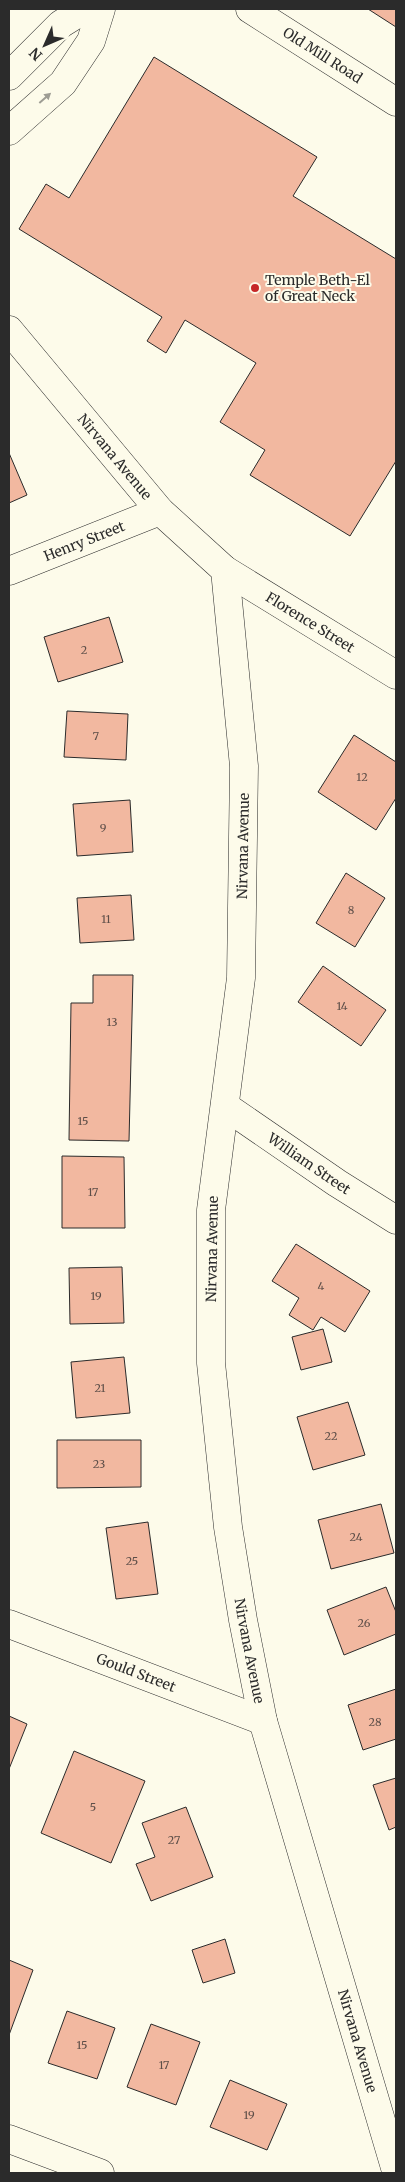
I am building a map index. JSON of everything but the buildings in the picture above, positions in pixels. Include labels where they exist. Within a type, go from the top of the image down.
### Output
[{"type":"street","points":[[9,76],[61,24],[84,9]]},
{"type":"street","points":[[9,130],[63,83],[91,41],[101,9]]},
{"type":"street","name":"Old Mill Road","points":[[250,9],[396,102]]},
{"type":"street","name":"Nirvana Avenue","points":[[9,330],[160,511],[225,570],[244,766],[241,978],[210,1210],[211,1363],[228,1527],[243,1620],[263,1721],[396,2170]]},
{"type":"street","name":"Henry Street","points":[[9,572],[160,511]]},
{"type":"street","name":"Florence Street","points":[[225,570],[396,675]]},
{"type":"street","name":"William Street","points":[[225,1106],[337,1183],[396,1220]]},
{"type":"street","name":"Gould Street","points":[[9,1624],[263,1721]]},
{"type":"street","points":[[9,2139],[100,2173]]},
{"type":"place","name":"Temple Beth-El of Great Neck","points":[[255,288]]}]
